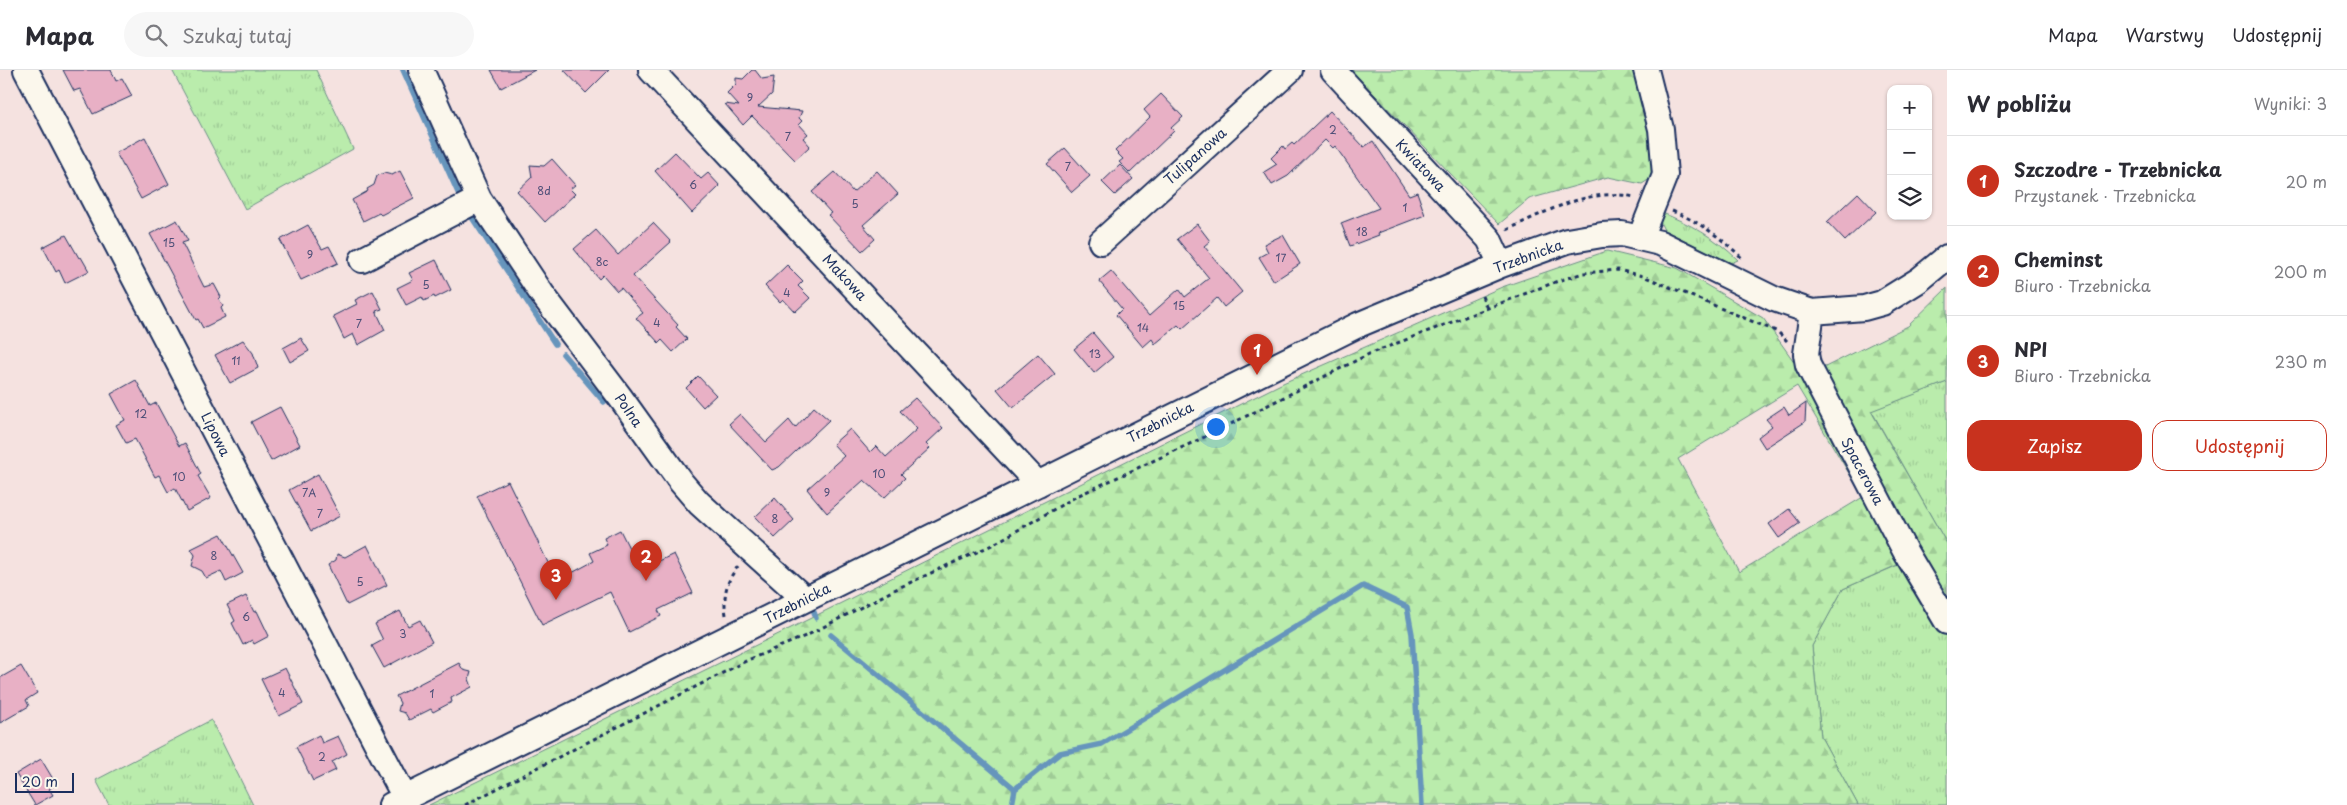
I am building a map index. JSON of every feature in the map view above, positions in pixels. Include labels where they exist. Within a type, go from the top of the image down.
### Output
[{"type":"street","name":"Lipowa","points":[[26,70],[398,802]]},
{"type":"street","name":"Polna","points":[[421,70],[479,198],[542,294],[681,482],[700,503],[805,599]]},
{"type":"street","name":"Makowa","points":[[651,70],[1038,484]]},
{"type":"street","name":"Tulipanowa","points":[[1101,242],[1290,70]]},
{"type":"street","name":"Kwiatowa","points":[[1333,70],[1489,239],[1501,265]]},
{"type":"street","points":[[1640,238],[1665,175],[1661,129],[1646,70]]},
{"type":"street","points":[[362,260],[479,198]]},
{"type":"street","name":"Trzebnicka","points":[[398,802],[1358,325],[1501,265],[1567,241],[1586,237],[1622,234],[1640,238],[1674,248],[1774,300],[1812,312],[1864,308],[1882,302],[1919,280],[1947,258]]},
{"type":"street","name":"Spacerowa","points":[[1812,312],[1806,354],[1808,365],[1905,551],[1947,622]]},
{"type":"path","points":[[1489,239],[1576,200],[1614,194],[1632,196],[1692,219],[1724,239],[1746,261]]},
{"type":"path","points":[[465,805],[748,660],[808,635],[894,590],[992,545],[1076,496],[1209,435],[1369,354],[1583,273],[1618,270],[1644,276],[1778,332],[1794,345]]},
{"type":"path","points":[[748,660],[734,635],[726,614],[724,597],[732,574],[752,551]]},
{"type":"green space","points":[[172,70],[316,70],[353,149],[245,209]]},
{"type":"green space","points":[[1351,70],[1643,70],[1654,148],[1653,177],[1642,184],[1608,177],[1529,199],[1499,224]]},
{"type":"green space","points":[[1660,212],[1702,232],[1720,244],[1738,260],[1731,263],[1664,230],[1660,222]]},
{"type":"green space","points":[[1607,251],[1677,268],[1763,318],[1805,377],[1908,326],[1947,288],[1947,382],[1871,411],[1947,544],[1947,635],[1904,562],[1843,589],[1812,646],[1821,737],[1858,805],[429,805],[793,627],[1283,383],[1502,287]],"holes":[[[1797,386],[1863,497],[1739,572],[1678,459]]]},
{"type":"green space","points":[[1947,382],[1947,544],[1871,410]]},
{"type":"green space","points":[[1905,562],[1947,635],[1947,805],[1858,805],[1821,737],[1812,646],[1843,589]]},
{"type":"green space","points":[[211,720],[253,805],[109,805],[96,780]]},
{"type":"building","points":[[63,70],[111,70],[116,81],[122,78],[132,96],[93,114],[80,89],[74,91]]},
{"type":"building","points":[[491,70],[535,70],[501,88]]},
{"type":"building","points":[[564,70],[609,70],[586,93]]},
{"type":"building","points":[[752,70],[755,70],[762,79],[774,77],[772,94],[758,107],[802,111],[799,118],[802,121],[799,124],[808,134],[803,138],[810,146],[795,160],[752,116],[743,125],[725,104],[739,106],[727,93],[736,84],[736,78],[743,79]]},
{"type":"building","points":[[1161,94],[1183,117],[1171,128],[1174,131],[1130,173],[1119,162],[1123,159],[1115,151],[1150,117],[1144,110]]},
{"type":"building","points":[[1330,111],[1364,147],[1373,141],[1409,195],[1417,192],[1425,215],[1350,246],[1341,223],[1379,208],[1335,146],[1333,148],[1325,140],[1288,176],[1272,185],[1264,172],[1277,164],[1271,158],[1283,146],[1285,149],[1292,143],[1294,145]]},
{"type":"building","points":[[145,137],[169,184],[141,199],[116,153]]},
{"type":"building","points":[[1065,148],[1090,176],[1072,192],[1047,164]]},
{"type":"building","points":[[675,152],[701,179],[708,173],[720,186],[692,213],[655,171]]},
{"type":"building","points":[[552,159],[575,185],[570,189],[575,194],[545,222],[517,191],[532,177],[530,165],[544,166]]},
{"type":"building","points":[[1120,165],[1133,179],[1115,195],[1102,182]]},
{"type":"building","points":[[400,171],[414,198],[381,215],[379,213],[363,221],[352,200],[368,191],[367,189],[374,185],[377,176],[384,173],[392,175]]},
{"type":"building","points":[[877,171],[898,194],[863,225],[875,239],[862,251],[828,215],[831,213],[812,192],[835,172],[853,192]]},
{"type":"building","points":[[1858,193],[1876,212],[1845,241],[1827,222]]},
{"type":"building","points":[[177,220],[188,241],[182,243],[204,287],[214,284],[221,297],[219,299],[223,306],[221,308],[225,317],[203,328],[198,319],[196,320],[150,234]]},
{"type":"building","points":[[653,223],[671,242],[633,276],[678,325],[676,327],[687,339],[673,352],[662,340],[659,343],[636,318],[643,313],[621,288],[617,291],[603,275],[599,279],[574,249],[596,230],[618,255]]},
{"type":"building","points":[[1197,224],[1210,241],[1204,246],[1242,292],[1224,307],[1217,298],[1182,329],[1178,325],[1155,344],[1152,339],[1143,347],[1116,315],[1122,309],[1099,281],[1111,271],[1149,316],[1179,289],[1185,297],[1209,278],[1177,239]]},
{"type":"building","points":[[308,225],[322,249],[329,246],[338,263],[301,280],[280,240]]},
{"type":"building","points":[[66,235],[89,271],[65,283],[59,270],[56,272],[43,247]]},
{"type":"building","points":[[1283,235],[1300,264],[1274,281],[1259,257],[1268,252],[1264,244]]},
{"type":"building","points":[[436,260],[451,290],[424,301],[422,297],[406,305],[397,288],[413,280],[409,273]]},
{"type":"building","points":[[787,265],[803,281],[798,286],[810,298],[795,312],[783,299],[780,302],[765,286]]},
{"type":"building","points":[[373,291],[382,309],[376,311],[385,330],[358,345],[353,334],[344,339],[333,316],[357,304],[355,300]]},
{"type":"building","points":[[1093,333],[1113,357],[1094,373],[1074,349]]},
{"type":"building","points":[[301,338],[309,351],[290,362],[283,348]]},
{"type":"building","points":[[243,340],[253,353],[258,368],[230,383],[215,355]]},
{"type":"building","points":[[1038,354],[1055,374],[1013,408],[997,389]]},
{"type":"building","points":[[698,376],[716,395],[703,407],[686,388]]},
{"type":"building","points":[[136,380],[150,406],[156,403],[179,446],[185,443],[201,474],[198,476],[211,498],[187,511],[175,488],[168,492],[159,475],[155,477],[135,439],[126,443],[116,425],[125,420],[111,394]]},
{"type":"building","points":[[915,398],[943,428],[926,444],[930,448],[901,474],[905,478],[884,498],[864,480],[827,513],[807,489],[844,456],[833,444],[850,429],[870,452],[876,446],[886,457],[917,429],[900,411]]},
{"type":"building","points":[[1806,403],[1805,422],[1765,448],[1758,437],[1772,426],[1766,419],[1784,407],[1789,415]]},
{"type":"building","points":[[280,407],[300,445],[271,461],[251,422]]},
{"type":"building","points":[[814,407],[829,420],[779,467],[772,470],[729,424],[740,414],[766,442],[789,420],[795,428]]},
{"type":"building","points":[[318,474],[340,516],[311,531],[289,490]]},
{"type":"building","points":[[508,481],[557,581],[594,561],[590,553],[607,545],[604,538],[620,530],[640,570],[674,554],[693,593],[658,610],[661,616],[629,632],[610,592],[542,625],[477,496]]},
{"type":"building","points":[[775,498],[794,520],[775,538],[755,517]]},
{"type":"building","points":[[1789,509],[1800,523],[1779,538],[1769,524]]},
{"type":"building","points":[[221,534],[243,573],[226,582],[221,571],[206,578],[202,571],[192,566],[195,555],[191,549]]},
{"type":"building","points":[[367,545],[387,585],[347,605],[328,565],[336,560],[337,554],[345,557]]},
{"type":"building","points":[[246,596],[254,612],[257,611],[269,636],[254,644],[252,640],[243,645],[232,623],[235,621],[227,605]]},
{"type":"building","points":[[400,611],[408,626],[420,620],[432,642],[384,668],[372,646],[383,640],[375,624]]},
{"type":"building","points":[[459,663],[463,670],[471,672],[469,679],[472,687],[451,698],[452,702],[433,712],[431,709],[409,720],[405,713],[398,711],[400,703],[396,696]]},
{"type":"building","points":[[21,666],[37,693],[26,700],[29,706],[0,723],[0,678]]},
{"type":"building","points":[[285,668],[303,704],[279,716],[261,679]]},
{"type":"building","points":[[319,735],[322,743],[338,736],[347,754],[332,762],[336,770],[313,781],[296,747]]},
{"type":"building","points":[[41,759],[56,784],[49,789],[53,795],[35,805],[16,774]]},
{"type":"waterway","points":[[403,70],[459,195]]},
{"type":"waterway","points":[[471,216],[555,344]]},
{"type":"waterway","points":[[563,354],[604,402]]},
{"type":"waterway","points":[[1012,805],[1015,789],[1060,753],[1102,744],[1363,586],[1407,607],[1412,634],[1422,805]]},
{"type":"waterway","points":[[814,612],[816,618]]},
{"type":"waterway","points":[[831,635],[1015,789]]},
{"type":"place","name":"Szczodre - Trzebnicka","points":[[1257,375]]},
{"type":"place","name":"Cheminst","points":[[646,581]]},
{"type":"place","name":"NPI","points":[[556,600]]}]
